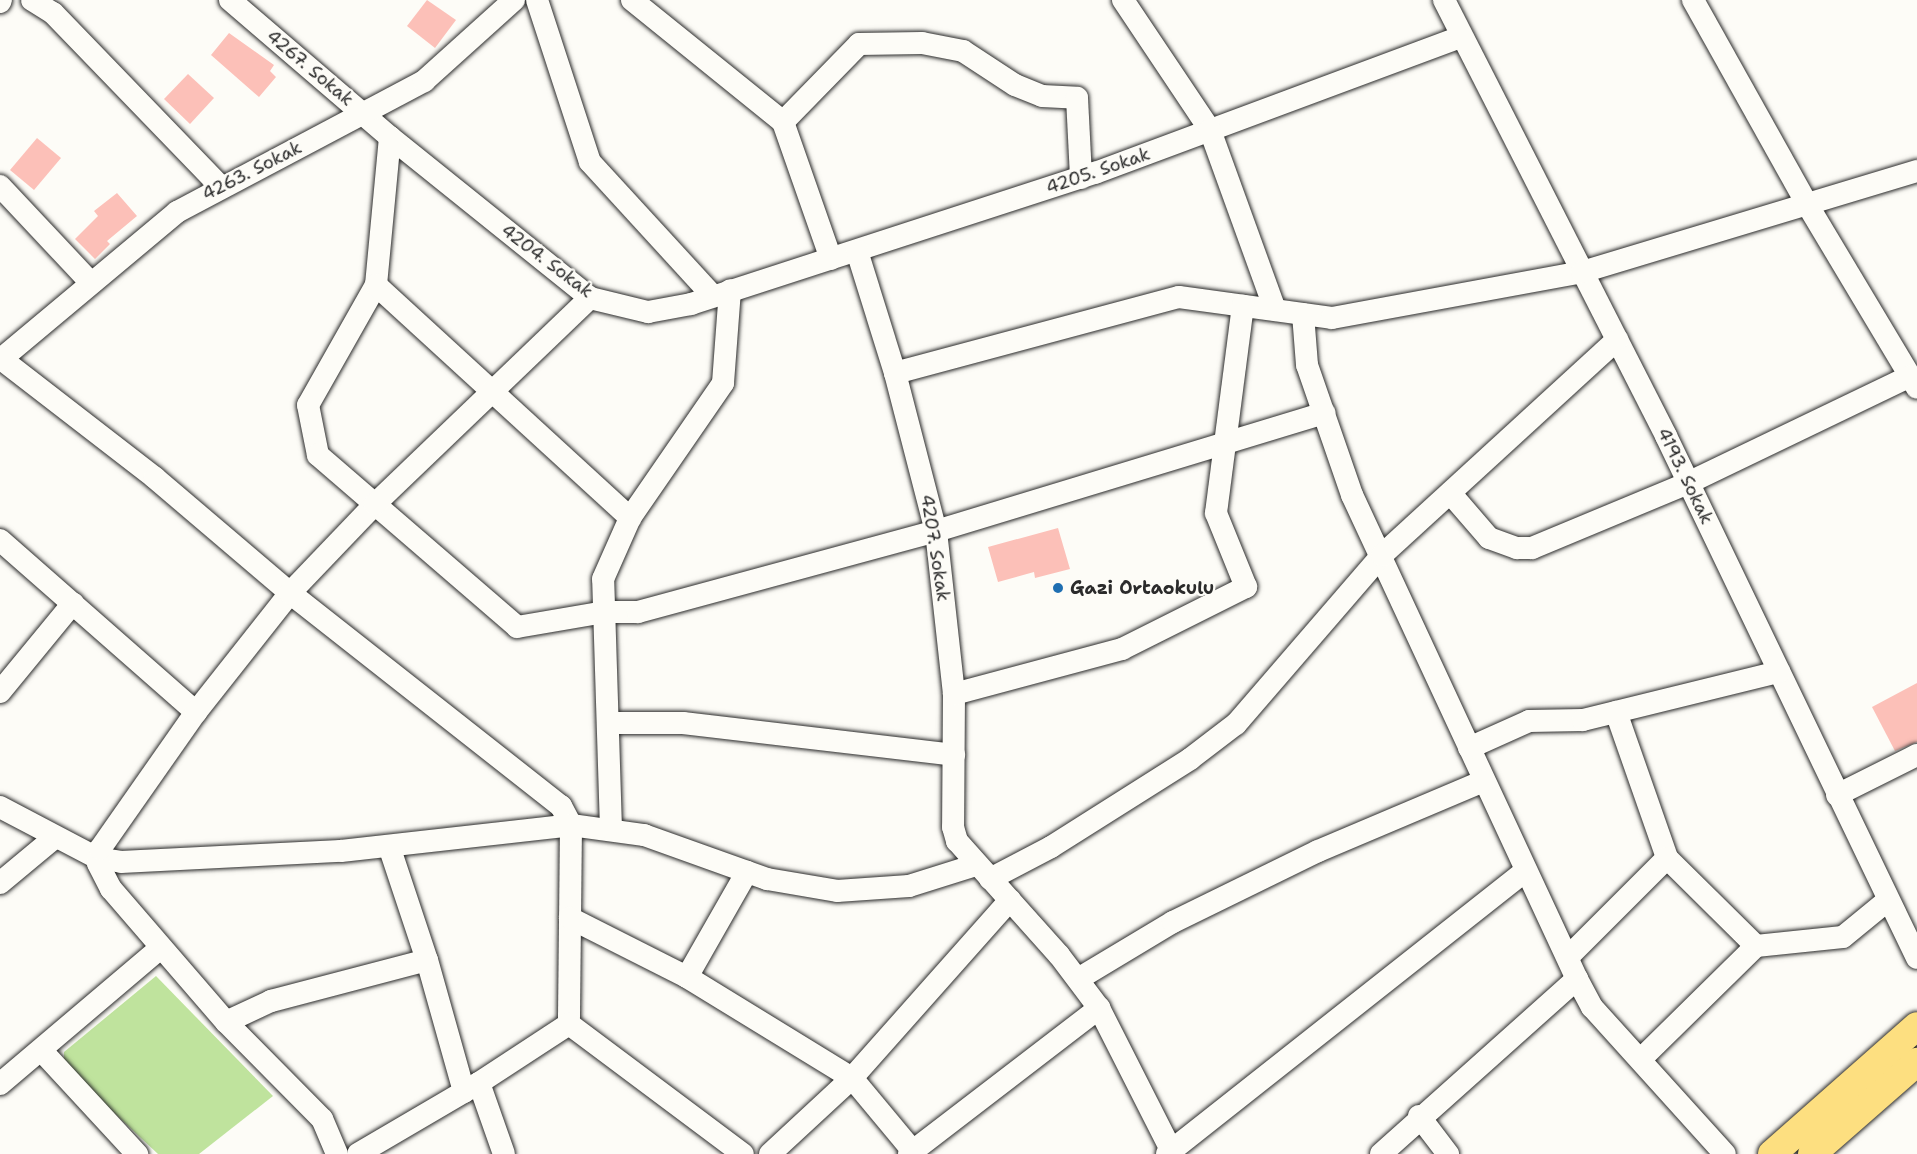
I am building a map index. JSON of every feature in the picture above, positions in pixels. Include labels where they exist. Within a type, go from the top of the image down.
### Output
[{"type":"main road","points":[[1772,1154],[1917,1026]]},
{"type":"main road","points":[[1812,1154],[1917,1062]]},
{"type":"street","points":[[32,0],[53,13],[221,186]]},
{"type":"street","name":"4267. Sokak","points":[[230,0],[390,137]]},
{"type":"street","name":"4263. Sokak","points":[[1,359],[177,212],[221,186],[430,77],[514,0]]},
{"type":"street","points":[[537,0],[590,162],[722,293],[723,383],[630,518],[603,579],[611,829]]},
{"type":"street","points":[[632,0],[783,122],[831,260]]},
{"type":"street","points":[[1123,0],[1210,130],[1275,310]]},
{"type":"street","name":"4193. Sokak","points":[[1444,0],[1688,483],[1917,958]]},
{"type":"street","points":[[1451,494],[1489,538],[1502,544],[1532,548],[1581,530],[1913,382],[1807,204],[1693,0]]},
{"type":"street","name":"4205. Sokak","points":[[722,293],[831,260],[1081,178],[1461,37]]},
{"type":"street","points":[[783,122],[859,44],[922,43],[963,51],[1015,85],[1042,96],[1077,98],[1081,178]]},
{"type":"street","points":[[390,137],[376,285],[308,405],[318,455],[517,627],[605,612],[638,612],[936,531],[1223,446],[1324,413]]},
{"type":"street","name":"4204. Sokak","points":[[390,137],[590,298],[648,312],[673,309],[722,293]]},
{"type":"street","points":[[895,372],[1179,297],[1332,318],[1582,272],[1917,171]]},
{"type":"street","points":[[0,186],[91,283]]},
{"type":"street","name":"4207. Sokak","points":[[857,251],[895,372],[936,531],[954,694],[953,827],[977,865]]},
{"type":"street","points":[[376,285],[489,392],[630,518]]},
{"type":"street","points":[[337,1154],[322,1119],[226,1022],[159,949],[111,890],[97,858],[104,840],[196,712],[290,593],[375,504],[489,392],[590,298]]},
{"type":"street","points":[[954,694],[1122,649],[1246,587],[1216,513],[1243,306]]},
{"type":"street","points":[[1303,314],[1307,365],[1352,495],[1382,555],[1525,871],[1577,980],[1592,1007],[1725,1154]]},
{"type":"street","points":[[0,807],[54,838],[97,858],[157,862],[389,846],[571,825],[611,829],[671,843],[747,872],[798,887],[874,891],[909,886],[977,865],[1052,847],[1190,759],[1236,724],[1382,555],[1617,340]]},
{"type":"street","points":[[1,359],[155,478],[290,593],[561,806],[571,825],[569,1023]]},
{"type":"street","points":[[0,540],[196,712]]},
{"type":"street","points":[[0,692],[73,603]]},
{"type":"street","points":[[1469,748],[1529,721],[1582,720],[1779,672]]},
{"type":"street","points":[[1616,712],[1666,858],[1756,946]]},
{"type":"street","points":[[609,723],[683,723],[954,755]]},
{"type":"street","points":[[1837,795],[1917,755]]},
{"type":"street","points":[[1078,979],[1173,922],[1318,851],[1484,781]]},
{"type":"street","points":[[0,883],[54,838]]},
{"type":"street","points":[[389,846],[471,1087],[504,1154]]},
{"type":"street","points":[[1568,957],[1666,858]]},
{"type":"street","points":[[977,865],[1078,979],[1099,1008],[1170,1153],[1525,871]]},
{"type":"street","points":[[687,976],[747,872]]},
{"type":"street","points":[[770,1154],[852,1078],[1010,900]]},
{"type":"street","points":[[1641,1059],[1756,946],[1843,937],[1888,900]]},
{"type":"street","points":[[570,918],[687,976],[852,1078],[910,1152],[1099,1008]]},
{"type":"street","points":[[0,1084],[159,949]]},
{"type":"street","points":[[226,1022],[271,1001],[427,960]]},
{"type":"street","points":[[1381,1154],[1419,1116],[1577,980]]},
{"type":"street","points":[[358,1154],[471,1087],[569,1023]]},
{"type":"street","points":[[569,1023],[743,1154]]},
{"type":"street","points":[[40,1050],[138,1154]]},
{"type":"street","points":[[1419,1116],[1448,1154]]},
{"type":"green space","points":[[156,976],[273,1096],[199,1154],[158,1154],[64,1066],[64,1052]]},
{"type":"building","points":[[427,0],[456,20],[435,48],[407,26]]},
{"type":"building","points":[[229,33],[274,65],[270,71],[276,77],[259,97],[211,55]]},
{"type":"building","points":[[188,74],[214,98],[190,124],[164,99]]},
{"type":"building","points":[[37,138],[61,158],[34,190],[10,170]]},
{"type":"building","points":[[117,193],[137,216],[107,241],[110,244],[95,259],[75,239],[98,216],[94,211]]},
{"type":"building","points":[[1058,528],[1070,569],[1035,578],[1034,572],[998,582],[988,547]]},
{"type":"building","points":[[1917,683],[1917,742],[1895,751],[1872,707]]},
{"type":"place","name":"Gazi Ortaokulu","points":[[1058,588]]}]
